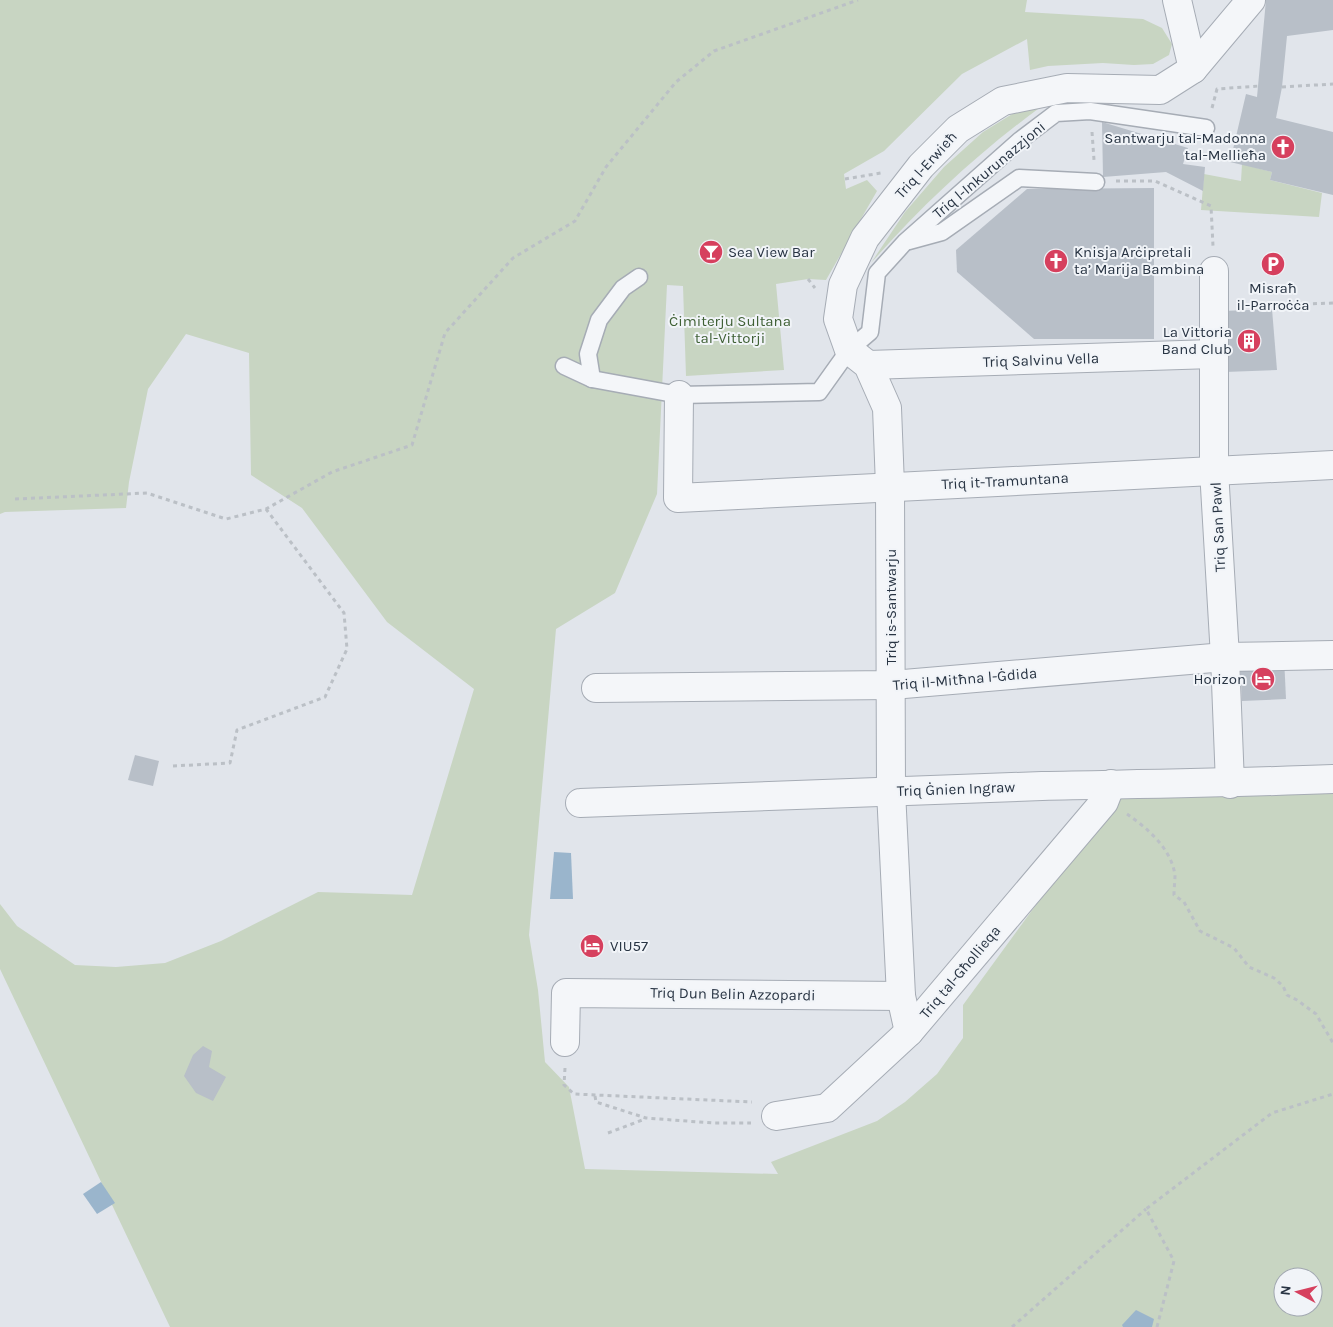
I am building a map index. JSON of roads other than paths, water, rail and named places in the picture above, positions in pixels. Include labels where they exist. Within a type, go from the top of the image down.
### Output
[{"type":"street","points":[[1177,0],[1193,69]]},
{"type":"street","name":"Triq l-Erwieħ","points":[[859,357],[838,318],[843,285],[865,238],[921,166],[958,129],[1003,101],[1067,88],[1160,90],[1193,69],[1251,0]]},
{"type":"street","name":"Triq San Pawl","points":[[1214,271],[1214,470],[1226,657],[1230,784]]},
{"type":"street","name":"Triq Salvinu Vella","points":[[859,357],[1213,354]]},
{"type":"street","name":"Triq is-Santwarju","points":[[859,357],[888,408],[892,686],[891,791],[901,996],[909,1032]]},
{"type":"street","name":"Triq it-Tramuntana","points":[[679,395],[678,498],[1333,465]]},
{"type":"street","name":"Triq il-Mitħna l-Ġdida","points":[[596,688],[892,686],[1226,657],[1333,655]]},
{"type":"street","name":"Triq Ġnien Ingraw","points":[[580,803],[891,791],[1108,793],[1333,779]]},
{"type":"street","name":"Triq tal-Għollieqa","points":[[766,1109],[827,1108],[909,1032],[1108,793]]},
{"type":"street","name":"Triq Dun Belin Azzopardi","points":[[565,1042],[566,993],[901,996]]},
{"type":"lane","name":"Triq l-Inkurunazzjoni","points":[[679,395],[819,392],[859,357],[870,332],[877,273],[905,242],[1019,141],[1056,113],[1090,111],[1206,128]]},
{"type":"lane","points":[[905,242],[942,232],[1019,178],[1096,182]]},
{"type":"lane","points":[[592,379],[588,354],[599,320],[623,288],[639,276]]},
{"type":"lane","points":[[564,366],[592,379],[679,395]]},
{"type":"water","points":[[554,852],[571,853],[573,899],[550,899]]},
{"type":"water","points":[[101,1182],[115,1203],[97,1214],[83,1194]]},
{"type":"water","points":[[1136,1310],[1154,1319],[1152,1327],[1123,1327],[1122,1325]]},
{"type":"place","name":"Santwarju tal-Madonna tal-Mellieħa","points":[[1283,147]]},
{"type":"place","name":"Sea View Bar","points":[[711,252]]},
{"type":"place","name":"Knisja Arċipretali ta’ Marija Bambina","points":[[1056,261]]},
{"type":"place","name":"Misraħ il-Parroċċa","points":[[1273,264]]},
{"type":"place","name":"La Vittoria Band Club","points":[[1249,341]]},
{"type":"place","name":"Horizon","points":[[1263,679]]},
{"type":"place","name":"VIU57","points":[[592,946]]},
{"type":"park label","name":"Ċimiterju Sultana tal-Vittorji","points":[[730,330]]}]
